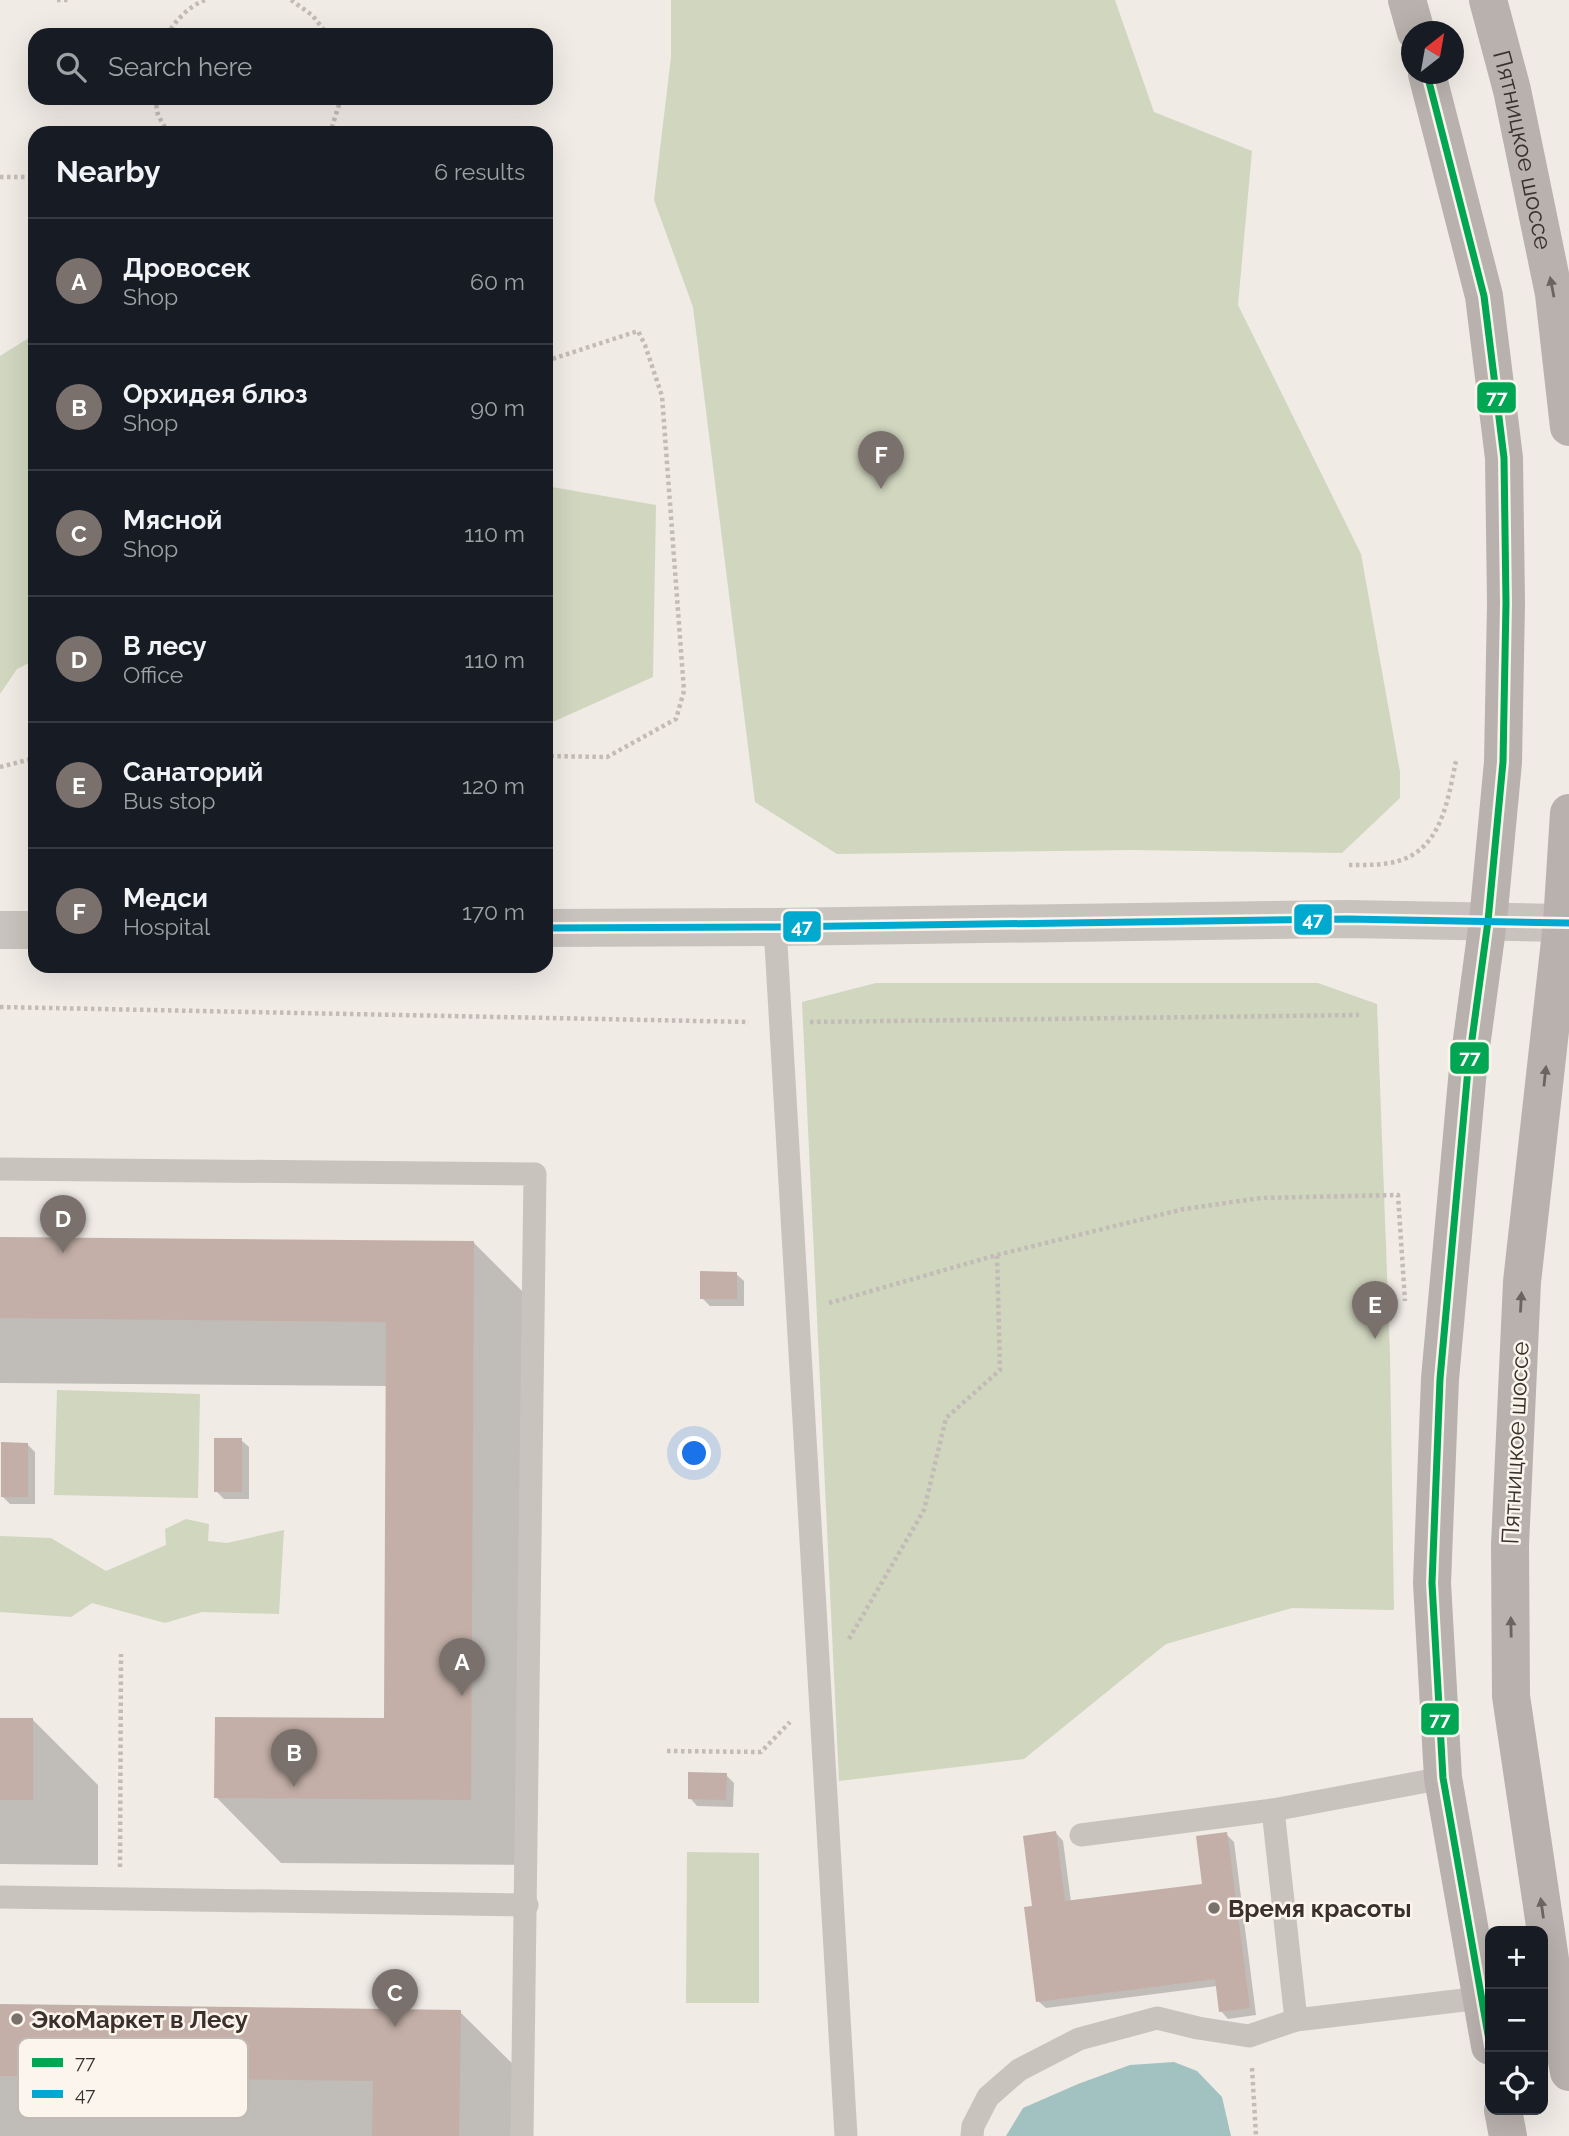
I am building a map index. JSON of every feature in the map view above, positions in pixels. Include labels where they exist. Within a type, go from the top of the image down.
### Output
[{"type":"main road","points":[[1408,0],[1413,21]]},
{"type":"main road","name":"Пятницкое шоссе","points":[[1488,0],[1512,89],[1554,294],[1569,427]]},
{"type":"main road","points":[[1429,84],[1484,296],[1504,458],[1506,603],[1503,762],[1488,921],[1468,1069],[1440,1379],[1432,1583],[1443,1778],[1485,2019]]},
{"type":"main road","name":"Пятницкое шоссе","points":[[1569,813],[1562,923],[1522,1282],[1510,1545],[1511,1696],[1569,2072]]},
{"type":"main road","points":[[1504,2115],[1508,2136]]},
{"type":"street","points":[[553,928],[1347,919],[1562,923]]},
{"type":"street","points":[[0,930],[28,930]]},
{"type":"lane","points":[[775,927],[846,2136]]},
{"type":"lane","points":[[0,1169],[535,1174],[522,2136]]},
{"type":"lane","points":[[1081,1835],[1273,1810],[1443,1778]]},
{"type":"lane","points":[[1273,1810],[1296,2020]]},
{"type":"lane","points":[[0,1897],[527,1905]]},
{"type":"lane","points":[[972,2136],[973,2126],[988,2097],[1018,2070],[1079,2039],[1157,2018],[1249,2036],[1296,2020],[1481,1998]]},
{"type":"path","points":[[57,0],[69,0]]},
{"type":"path","points":[[171,28],[198,2],[205,0]]},
{"type":"path","points":[[291,0],[312,15],[322,28]]},
{"type":"path","points":[[156,105],[164,126]]},
{"type":"path","points":[[332,126],[339,105]]},
{"type":"path","points":[[0,177],[28,177]]},
{"type":"path","points":[[553,359],[638,331],[645,345],[662,396],[684,691],[676,719],[607,757],[553,756]]},
{"type":"path","points":[[0,768],[28,760]]},
{"type":"path","points":[[1349,865],[1384,864],[1414,854],[1432,836],[1445,811],[1456,761]]},
{"type":"path","points":[[0,1007],[780,1022],[1359,1015]]},
{"type":"path","points":[[797,1311],[997,1255],[1184,1209],[1261,1198],[1398,1195],[1405,1302]]},
{"type":"path","points":[[667,1751],[761,1752],[819,1691],[924,1510],[946,1418],[1000,1370],[997,1255]]},
{"type":"path","points":[[120,1899],[121,1654]]},
{"type":"path","points":[[1249,2036],[1256,2136]]},
{"type":"green space","points":[[671,0],[1115,0],[1154,112],[1252,151],[1238,305],[1361,554],[1400,772],[1400,798],[1342,853],[1132,850],[837,854],[755,802],[693,307],[654,200],[671,57]]},
{"type":"green space","points":[[28,338],[28,664],[17,669],[0,694],[0,356]]},
{"type":"green space","points":[[553,487],[656,505],[653,677],[553,722]]},
{"type":"green space","points":[[876,983],[1318,983],[1377,1004],[1390,1355],[1394,1610],[1292,1608],[1166,1644],[1024,1759],[839,1781],[802,1002]]},
{"type":"green space","points":[[57,1390],[200,1394],[198,1498],[54,1495]]},
{"type":"green space","points":[[186,1519],[209,1524],[208,1541],[227,1543],[284,1530],[279,1614],[202,1612],[165,1623],[92,1603],[71,1617],[0,1612],[0,1536],[51,1538],[106,1571],[166,1545],[165,1529]]},
{"type":"green space","points":[[687,1852],[759,1853],[759,2003],[686,2003]]},
{"type":"water","points":[[1174,2062],[1197,2071],[1222,2097],[1231,2136],[1006,2136],[1023,2108],[1130,2065]]},
{"type":"building","points":[[0,1237],[474,1241],[471,1800],[214,1798],[215,1717],[384,1718],[386,1322],[0,1318]]},
{"type":"building","points":[[700,1271],[737,1272],[737,1299],[700,1299]]},
{"type":"building","points":[[214,1438],[242,1438],[242,1492],[214,1492]]},
{"type":"building","points":[[1,1442],[28,1443],[28,1497],[1,1497]]},
{"type":"building","points":[[0,1718],[33,1718],[33,1800],[0,1800]]},
{"type":"building","points":[[688,1772],[727,1773],[726,1800],[688,1799]]},
{"type":"building","points":[[1056,1831],[1065,1901],[1202,1884],[1196,1836],[1227,1832],[1250,2008],[1219,2012],[1215,1979],[1036,2002],[1024,1907],[1032,1906],[1023,1836]]},
{"type":"building","points":[[0,2004],[461,2010],[459,2136],[372,2136],[373,2081],[248,2079],[248,2038],[18,2038],[18,2076],[0,2076]]},
{"type":"transit line","name":"77","points":[[1430,84],[1484,296],[1504,458],[1506,603],[1503,762],[1488,921],[1468,1069],[1440,1379],[1432,1583],[1443,1778],[1485,2017]]},
{"type":"transit line","name":"47","points":[[553,928],[1347,919],[1569,923]]},
{"type":"place","name":"Медси","points":[[881,489]]},
{"type":"place","name":"В лесу","points":[[63,1253]]},
{"type":"place","name":"Санаторий","points":[[1375,1339]]},
{"type":"place","name":"Дровосек","points":[[462,1696]]},
{"type":"place","name":"Орхидея блюз","points":[[294,1787]]},
{"type":"place","name":"Время красоты","points":[[1214,1908]]},
{"type":"place","name":"ЭкоМаркет в Лесу","points":[[17,2019]]},
{"type":"place","name":"Мясной","points":[[395,2027]]}]
